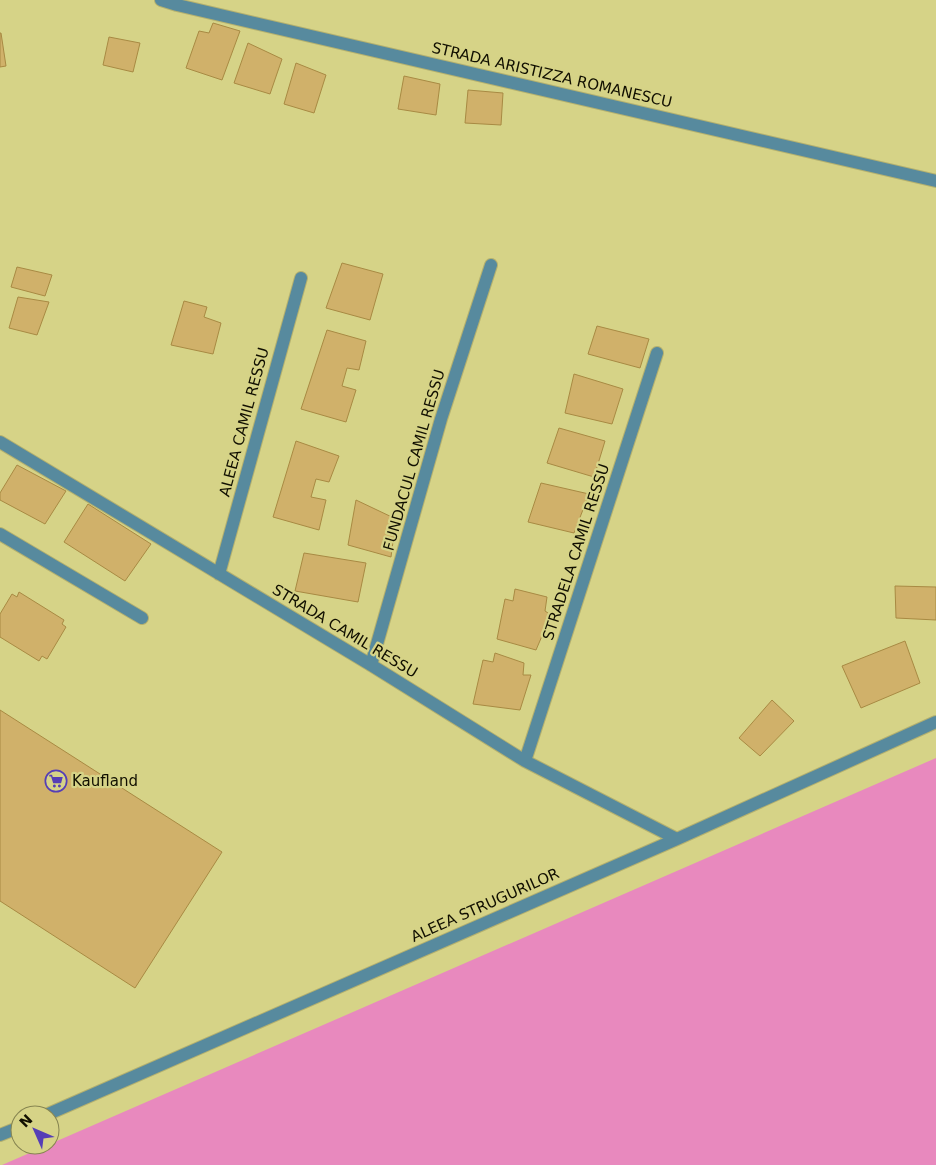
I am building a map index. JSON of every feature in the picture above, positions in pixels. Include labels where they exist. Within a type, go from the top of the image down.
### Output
[{"type":"street","name":"STRADA ARISTIZZA ROMANESCU","points":[[161,0],[936,180]]},
{"type":"street","name":"FUNDACUL CAMIL RESSU","points":[[371,665],[441,419],[491,265]]},
{"type":"street","name":"ALEEA CAMIL RESSU","points":[[219,574],[301,278]]},
{"type":"street","name":"STRADELA CAMIL RESSU","points":[[525,761],[658,353]]},
{"type":"street","name":"STRADA CAMIL RESSU","points":[[0,442],[371,665],[525,761],[678,839]]},
{"type":"street","points":[[0,534],[142,618]]},
{"type":"street","name":"ALEEA STRUGURILOR","points":[[60,1109],[678,839],[936,722]]},
{"type":"shaded area","points":[[936,758],[936,1165],[2,1165],[25,1155],[60,1155],[60,1140]]},
{"type":"building","points":[[213,23],[240,31],[222,80],[186,68],[199,31],[209,33]]},
{"type":"building","points":[[0,33],[6,66],[0,67]]},
{"type":"building","points":[[109,37],[140,43],[133,72],[103,65]]},
{"type":"building","points":[[248,43],[282,59],[270,94],[234,83]]},
{"type":"building","points":[[296,63],[326,75],[314,113],[284,104]]},
{"type":"building","points":[[404,76],[440,84],[436,115],[398,109]]},
{"type":"building","points":[[468,90],[503,93],[501,125],[465,123]]},
{"type":"building","points":[[342,263],[383,274],[370,320],[326,308]]},
{"type":"building","points":[[17,267],[52,275],[45,296],[11,287]]},
{"type":"building","points":[[18,297],[49,302],[37,335],[9,328]]},
{"type":"building","points":[[184,301],[207,307],[204,317],[221,323],[213,354],[171,345]]},
{"type":"building","points":[[597,326],[649,339],[640,368],[588,354]]},
{"type":"building","points":[[327,330],[366,341],[359,370],[347,368],[342,386],[356,390],[346,422],[301,409]]},
{"type":"building","points":[[574,374],[623,389],[612,424],[565,413]]},
{"type":"building","points":[[559,428],[605,441],[594,477],[547,463]]},
{"type":"building","points":[[296,441],[339,456],[329,482],[316,479],[311,497],[326,500],[319,530],[273,517]]},
{"type":"building","points":[[17,465],[66,491],[45,524],[0,500],[0,493]]},
{"type":"building","points":[[541,483],[589,494],[574,533],[528,522]]},
{"type":"building","points":[[356,500],[396,519],[391,557],[348,545]]},
{"type":"building","points":[[88,504],[151,544],[125,581],[64,542]]},
{"type":"building","points":[[304,553],[366,563],[358,602],[295,591]]},
{"type":"building","points":[[895,586],[936,587],[936,620],[896,618]]},
{"type":"building","points":[[515,589],[547,597],[545,611],[551,615],[536,650],[497,639],[505,599],[513,601]]},
{"type":"building","points":[[19,592],[64,620],[62,624],[66,627],[47,659],[42,656],[39,661],[0,637],[0,614],[12,594],[17,597]]},
{"type":"building","points":[[905,641],[920,683],[861,708],[842,666]]},
{"type":"building","points":[[495,653],[524,663],[523,675],[531,675],[520,710],[473,704],[483,660],[493,662]]},
{"type":"building","points":[[772,700],[794,721],[760,756],[739,738]]},
{"type":"building","name":"Kaufland","points":[[0,710],[222,852],[135,988],[0,901]]},
{"type":"place","name":"Kaufland","points":[[56,781]]}]
